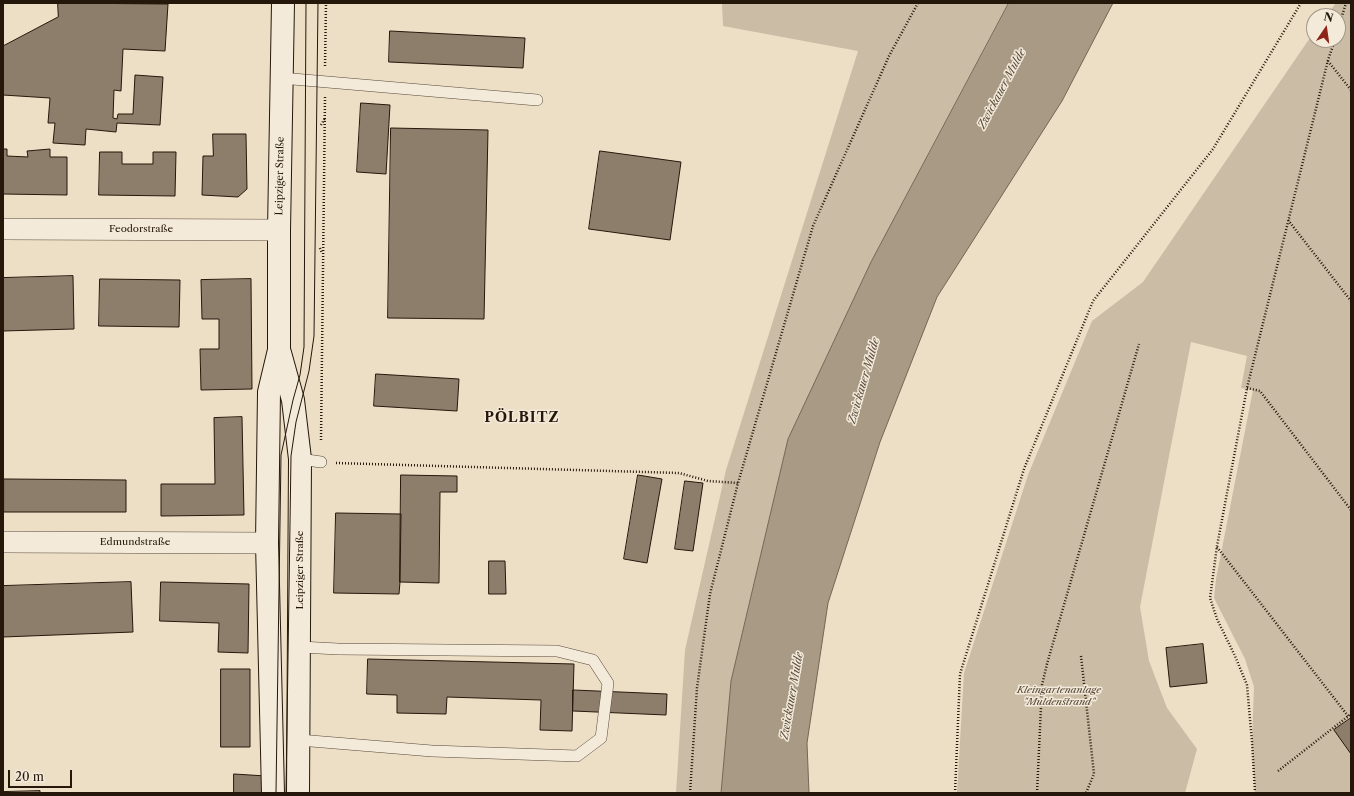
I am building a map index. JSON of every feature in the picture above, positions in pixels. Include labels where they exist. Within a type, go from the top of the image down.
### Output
[{"type":"street","name":"Leipziger Straße","points":[[283,3],[279,230],[280,350],[293,400],[300,459],[298,793]]},
{"type":"street","name":"Feodorstraße","points":[[3,229],[279,230]]},
{"type":"street","name":"Leipziger Straße","points":[[272,793],[267,543],[269,392],[280,350]]},
{"type":"street","name":"Edmundstraße","points":[[3,542],[267,543]]},
{"type":"lane","points":[[282,78],[537,100]]},
{"type":"lane","points":[[300,459],[321,462]]},
{"type":"lane","points":[[299,740],[432,751],[577,756],[600,738],[608,683],[593,660],[558,650],[338,649],[300,647]]},
{"type":"path","points":[[326,3],[321,462],[679,473],[708,481],[738,483]]},
{"type":"path","points":[[690,793],[697,688],[710,594],[738,483],[813,226],[889,56],[918,3]]},
{"type":"path","points":[[955,793],[960,674],[1024,469],[1093,301],[1213,149],[1301,3]]},
{"type":"path","points":[[1255,793],[1247,685],[1217,619],[1210,598],[1217,546],[1247,388],[1332,48]]},
{"type":"path","points":[[1328,60],[1351,90]]},
{"type":"path","points":[[321,125],[325,117]]},
{"type":"path","points":[[1288,220],[1351,301]]},
{"type":"path","points":[[320,248],[323,255]]},
{"type":"path","points":[[1037,793],[1042,685],[1139,344]]},
{"type":"path","points":[[1247,388],[1260,392],[1351,510]]},
{"type":"path","points":[[1217,546],[1350,715],[1278,771]]},
{"type":"path","points":[[1081,656],[1094,774],[1086,793]]},
{"type":"green space","points":[[722,3],[1009,3],[871,262],[788,439],[731,681],[721,793],[676,793],[685,650],[726,470],[858,51],[723,26]]},
{"type":"green space","name":"Kleingartenanlage \"Muldenstrand\"","points":[[1336,3],[1351,3],[1351,793],[1255,793],[1252,742],[1254,687],[1245,659],[1214,598],[1216,579],[1253,390],[1241,388],[1247,356],[1191,342],[1140,607],[1149,661],[1167,708],[1197,749],[1185,793],[957,793],[964,673],[1028,475],[1092,321],[1143,282],[1306,44],[1306,48],[1346,48],[1346,8],[1332,8]]},
{"type":"water","name":"Zwickauer Mulde","points":[[1009,3],[1113,3],[1062,101],[937,297],[880,442],[828,603],[807,743],[809,793],[721,793],[731,681],[788,439],[871,262]]},
{"type":"building","points":[[58,3],[168,4],[165,51],[123,49],[121,91],[114,90],[113,118],[117,119],[118,114],[133,114],[135,75],[163,77],[160,125],[117,123],[116,132],[86,129],[85,145],[53,143],[55,123],[48,123],[50,98],[3,95],[3,46],[58,17]]},
{"type":"building","points":[[390,31],[525,38],[523,68],[389,62]]},
{"type":"building","points":[[361,103],[390,105],[386,174],[357,172]]},
{"type":"building","points":[[391,128],[488,130],[484,319],[388,318]]},
{"type":"building","points":[[213,134],[246,134],[247,189],[238,197],[202,195],[203,156],[213,156]]},
{"type":"building","points":[[3,149],[7,149],[7,156],[28,157],[27,151],[50,149],[50,157],[67,157],[67,195],[3,194]]},
{"type":"building","points":[[600,151],[681,162],[670,240],[589,229]]},
{"type":"building","points":[[100,152],[122,152],[122,164],[153,164],[153,152],[176,152],[175,196],[99,195]]},
{"type":"building","points":[[73,276],[74,329],[3,331],[3,278]]},
{"type":"building","points":[[100,279],[180,280],[179,327],[99,326]]},
{"type":"building","points":[[251,279],[252,389],[201,390],[200,349],[219,349],[219,319],[202,319],[201,280]]},
{"type":"building","points":[[376,374],[459,379],[457,411],[374,406]]},
{"type":"building","points":[[242,417],[244,515],[161,516],[161,484],[215,484],[214,418]]},
{"type":"building","points":[[401,475],[457,476],[457,492],[440,492],[439,583],[400,582]]},
{"type":"building","points":[[638,475],[662,479],[647,563],[624,559]]},
{"type":"building","points":[[4,479],[126,480],[126,512],[4,512]]},
{"type":"building","points":[[685,481],[703,483],[693,551],[675,549]]},
{"type":"building","points":[[336,513],[401,514],[399,594],[334,593]]},
{"type":"building","points":[[489,561],[505,561],[506,594],[489,594]]},
{"type":"building","points":[[131,582],[133,632],[3,637],[3,586]]},
{"type":"building","points":[[161,582],[249,584],[248,653],[218,652],[219,623],[160,621]]},
{"type":"building","points":[[1203,644],[1207,683],[1170,687],[1166,648]]},
{"type":"building","points":[[368,659],[574,664],[572,731],[540,730],[541,700],[447,697],[446,714],[397,713],[397,695],[367,694]]},
{"type":"building","points":[[221,669],[250,669],[250,747],[221,747]]},
{"type":"building","points":[[573,690],[667,694],[666,715],[573,711]]},
{"type":"building","points":[[1351,718],[1351,754],[1334,730]]},
{"type":"building","points":[[234,774],[266,776],[265,793],[234,793]]},
{"type":"building","points":[[40,791],[40,793],[3,793],[3,792]]},
{"type":"tram line","points":[[276,793],[281,455],[300,375],[304,347],[306,3]]},
{"type":"tram line","points":[[286,793],[291,456],[296,422],[309,371],[314,336],[318,3]]},
{"type":"district","name":"PÖLBITZ","points":[[522,418]]}]
